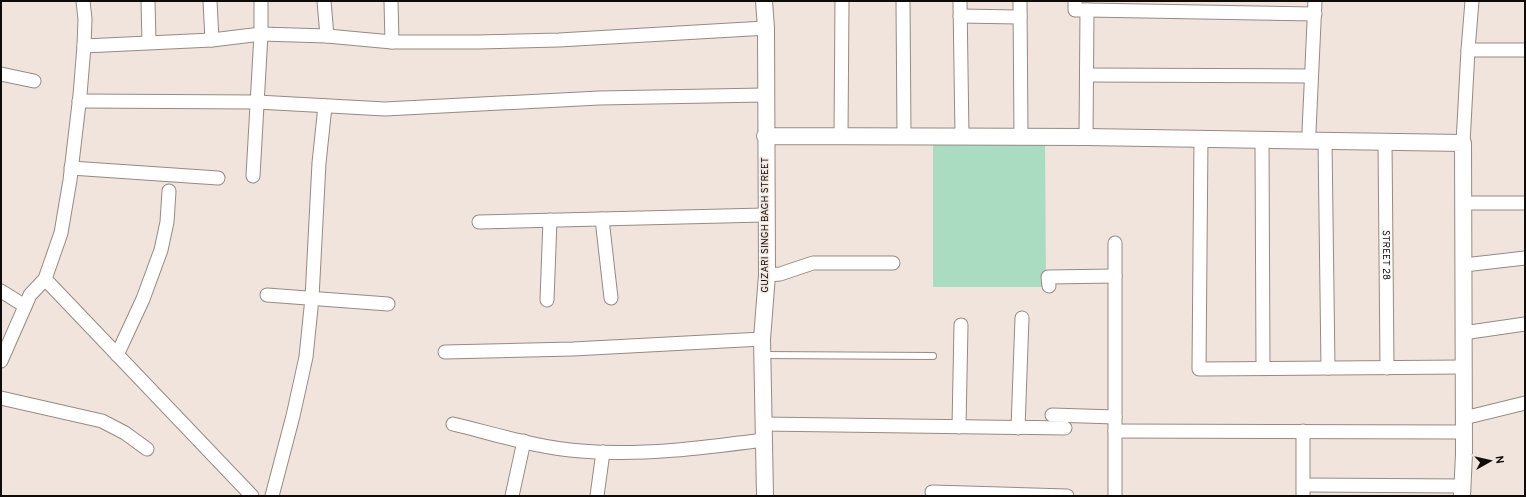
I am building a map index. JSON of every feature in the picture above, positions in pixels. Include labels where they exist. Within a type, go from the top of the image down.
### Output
[{"type":"street","points":[[1,361],[30,294],[44,279],[61,233],[79,102],[84,46],[83,1]]},
{"type":"street","points":[[148,1],[149,42]]},
{"type":"street","points":[[210,1],[212,40]]},
{"type":"street","points":[[253,176],[261,34],[261,1]]},
{"type":"street","points":[[324,1],[326,36]]},
{"type":"street","points":[[391,1],[392,42]]},
{"type":"street","name":"GUZARI SINGH BAGH STREET","points":[[764,1],[766,28],[765,136],[767,275],[762,355],[765,496]]},
{"type":"street","points":[[841,136],[842,1]]},
{"type":"street","points":[[903,1],[904,136]]},
{"type":"street","points":[[960,1],[962,136]]},
{"type":"street","points":[[1020,1],[1021,137]]},
{"type":"street","points":[[1075,1],[1075,10],[1315,7],[1309,131]]},
{"type":"street","points":[[1303,430],[1303,490],[1463,491],[1463,143],[1472,1]]},
{"type":"street","points":[[1086,137],[1088,10]]},
{"type":"street","points":[[960,16],[1020,17]]},
{"type":"street","points":[[84,46],[212,40],[261,34],[326,36],[392,42],[477,42],[559,40],[766,28]]},
{"type":"street","points":[[1468,50],[1525,50]]},
{"type":"street","points":[[1,74],[34,81]]},
{"type":"street","points":[[1087,74],[1311,76]]},
{"type":"street","points":[[79,102],[257,102],[385,109],[599,98],[766,95]]},
{"type":"street","points":[[272,496],[293,416],[306,357],[312,298],[319,162],[325,106]]},
{"type":"street","points":[[765,136],[1201,138],[1463,143]]},
{"type":"street","points":[[1201,138],[1199,368],[1463,367]]},
{"type":"street","points":[[1262,139],[1263,368]]},
{"type":"street","points":[[1325,140],[1328,368]]},
{"type":"street","name":"STREET 28","points":[[1385,142],[1387,368]]},
{"type":"street","points":[[71,168],[218,178]]},
{"type":"street","points":[[117,355],[143,299],[161,250],[167,222],[169,191]]},
{"type":"street","points":[[1464,203],[1525,203]]},
{"type":"street","points":[[479,222],[766,215]]},
{"type":"street","points":[[602,219],[611,298]]},
{"type":"street","points":[[547,300],[550,220]]},
{"type":"street","points":[[1115,244],[1115,496]]},
{"type":"street","points":[[1464,265],[1525,258]]},
{"type":"street","points":[[767,275],[780,274],[813,263],[893,263]]},
{"type":"street","points":[[1048,286],[1048,277],[1115,276]]},
{"type":"street","points":[[44,279],[252,496]]},
{"type":"street","points":[[1,291],[25,306]]},
{"type":"street","points":[[266,295],[388,304]]},
{"type":"street","points":[[1018,428],[1022,318]]},
{"type":"street","points":[[1463,332],[1525,324]]},
{"type":"street","points":[[959,427],[961,325]]},
{"type":"street","points":[[444,352],[573,349],[762,339]]},
{"type":"street","points":[[1,398],[102,421],[126,433],[147,448]]},
{"type":"street","points":[[1115,431],[1303,430],[1464,425],[1525,403]]},
{"type":"street","points":[[1052,415],[1115,417]]},
{"type":"street","points":[[453,424],[552,447],[580,451],[604,452],[704,448],[763,432],[959,427],[1065,428]]},
{"type":"street","points":[[512,496],[524,441]]},
{"type":"street","points":[[597,496],[604,452]]},
{"type":"street","points":[[932,492],[953,494],[1066,496]]},
{"type":"lane","points":[[762,355],[933,356]]},
{"type":"green space","points":[[933,137],[1045,137],[1046,287],[933,287]]}]
